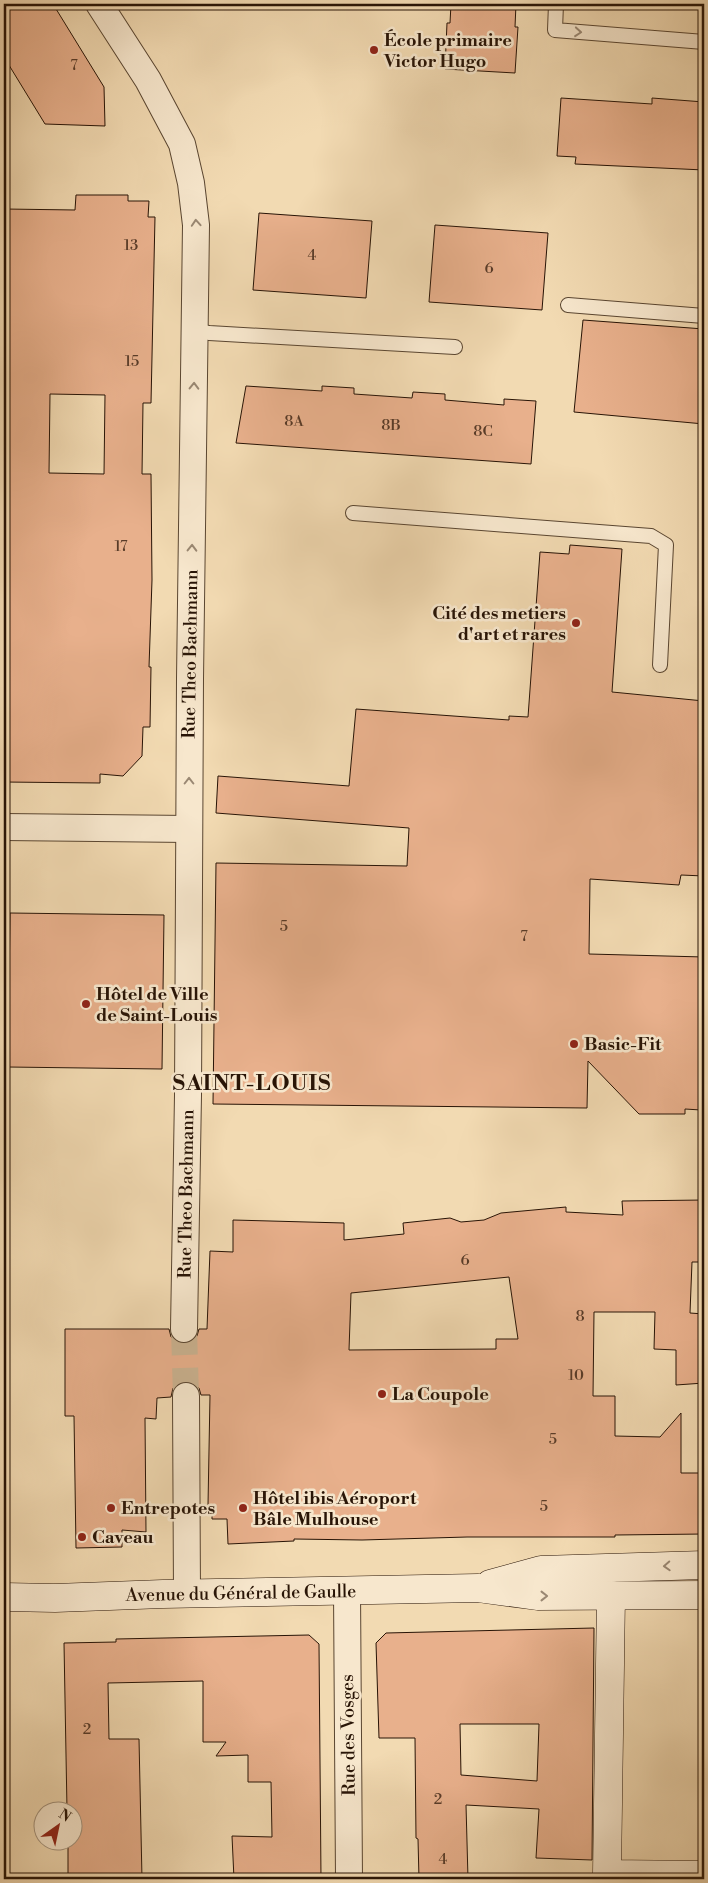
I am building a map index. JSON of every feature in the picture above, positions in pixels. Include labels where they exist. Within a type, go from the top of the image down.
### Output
[{"type":"main road","name":"Avenue du Général de Gaulle","points":[[478,1588],[541,1570],[704,1565]]},
{"type":"main road","name":"Avenue du Général de Gaulle","points":[[4,1597],[55,1598],[187,1593],[478,1588],[538,1596],[704,1595]]},
{"type":"main road","points":[[611,1595],[607,1874],[704,1875]]},
{"type":"street","name":"Rue Theo Bachmann","points":[[99,4],[148,80],[182,144],[191,183],[196,225],[184,1330]]},
{"type":"street","points":[[4,827],[188,830]]},
{"type":"street","points":[[186,1396],[187,1593]]},
{"type":"street","name":"Rue des Vosges","points":[[347,1591],[349,1879]]},
{"type":"lane","points":[[556,4],[555,30],[704,42]]},
{"type":"lane","points":[[568,305],[704,316]]},
{"type":"lane","points":[[195,330],[219,334],[455,347]]},
{"type":"lane","points":[[353,513],[651,536],[666,545],[660,665]]},
{"type":"building","points":[[4,4],[53,4],[104,87],[105,126],[45,124],[4,57]]},
{"type":"building","points":[[451,4],[516,4],[515,27],[518,27],[515,73],[445,69],[447,23],[450,23]]},
{"type":"building","points":[[561,98],[652,104],[652,98],[704,102],[704,170],[575,164],[576,157],[557,156]]},
{"type":"building","points":[[76,195],[128,195],[128,201],[149,201],[148,217],[155,217],[151,403],[143,403],[142,474],[151,474],[150,727],[143,727],[142,756],[123,776],[100,774],[100,783],[4,782],[5,209],[75,210]],"holes":[[[50,394],[105,395],[104,474],[49,473]]]},
{"type":"building","points":[[259,213],[372,221],[366,298],[253,290]]},
{"type":"building","points":[[435,225],[548,233],[542,310],[429,302]]},
{"type":"building","points":[[583,320],[704,329],[704,424],[574,412]]},
{"type":"building","points":[[246,386],[322,391],[322,386],[354,388],[354,394],[412,398],[413,392],[445,394],[445,400],[504,405],[504,399],[536,401],[531,464],[236,443]]},
{"type":"building","points":[[570,545],[622,549],[612,692],[704,701],[704,876],[681,875],[679,885],[590,879],[589,954],[704,957],[704,1106],[701,1106],[701,1110],[685,1109],[685,1114],[639,1114],[588,1061],[587,1108],[213,1104],[216,863],[407,866],[409,828],[216,813],[218,776],[349,786],[356,709],[509,720],[509,716],[528,717],[540,552],[569,554]]},
{"type":"building","name":"Hôtel de Ville de Saint-Louis","points":[[10,913],[164,915],[162,1069],[8,1067]]},
{"type":"building","points":[[704,1200],[704,1262],[692,1262],[690,1313],[704,1314],[704,1383],[676,1385],[676,1350],[654,1349],[655,1312],[594,1312],[593,1396],[615,1396],[615,1436],[660,1437],[681,1413],[681,1473],[704,1473],[704,1534],[615,1535],[615,1537],[294,1539],[294,1541],[228,1544],[227,1519],[212,1519],[212,1505],[208,1505],[210,1395],[201,1395],[199,1388],[194,1383],[185,1381],[178,1383],[173,1388],[171,1397],[157,1398],[156,1419],[145,1418],[146,1532],[122,1530],[122,1547],[76,1548],[74,1416],[65,1416],[65,1329],[169,1329],[171,1337],[177,1342],[184,1344],[192,1342],[197,1336],[199,1329],[207,1329],[210,1251],[233,1252],[233,1220],[344,1223],[344,1240],[404,1234],[403,1223],[450,1218],[461,1222],[484,1220],[501,1213],[566,1207],[566,1212],[623,1215],[622,1201]],"holes":[[[509,1277],[518,1339],[496,1339],[496,1349],[349,1350],[351,1293]]]},
{"type":"building","points":[[594,1628],[592,1860],[536,1858],[539,1809],[466,1805],[468,1879],[419,1879],[418,1839],[416,1838],[415,1738],[379,1738],[376,1643],[386,1633]],"holes":[[[460,1724],[539,1724],[537,1781],[461,1775]]]},
{"type":"building","points":[[309,1635],[319,1644],[321,1878],[234,1879],[232,1836],[272,1837],[271,1782],[248,1782],[248,1755],[216,1756],[226,1742],[203,1742],[203,1681],[108,1683],[109,1739],[139,1739],[142,1879],[68,1879],[68,1850],[82,1850],[82,1800],[67,1800],[64,1643],[116,1642],[116,1639]]},
{"type":"tunnel","points":[[184,1329],[186,1396]]},
{"type":"place","name":"École primaire Victor Hugo","points":[[374,50]]},
{"type":"place","name":"Cité des metiers d'art et rares","points":[[576,623]]},
{"type":"place","name":"Hôtel de Ville de Saint-Louis","points":[[86,1004]]},
{"type":"place","name":"Basic-Fit","points":[[574,1044]]},
{"type":"place","name":"La Coupole","points":[[382,1394]]},
{"type":"place","name":"Entrepotes","points":[[111,1508]]},
{"type":"place","name":"Hôtel ibis Aéroport Bâle Mulhouse","points":[[243,1508]]},
{"type":"place","name":"Caveau","points":[[82,1537]]},
{"type":"district","name":"SAINT-LOUIS","points":[[252,1082]]}]
